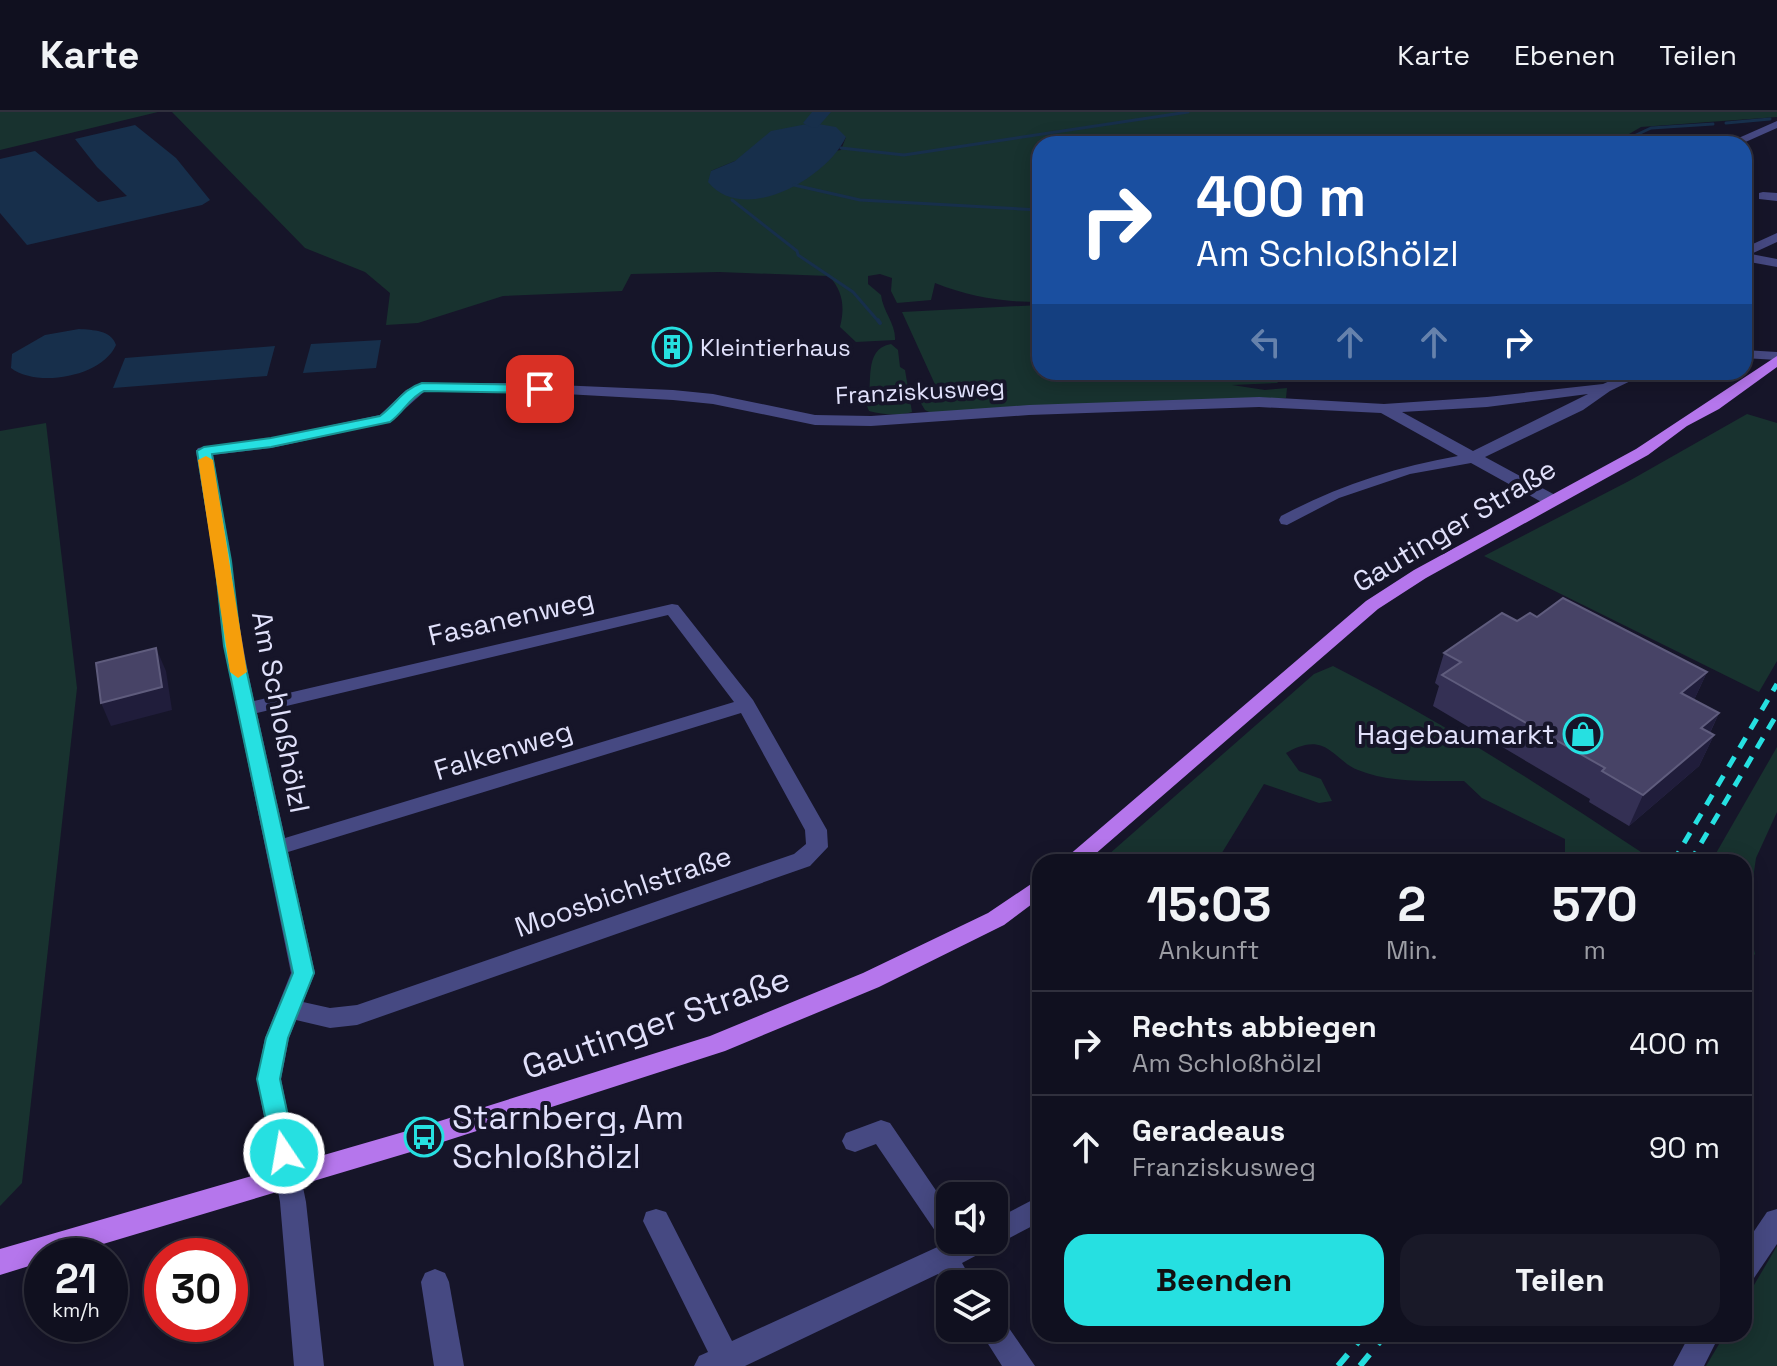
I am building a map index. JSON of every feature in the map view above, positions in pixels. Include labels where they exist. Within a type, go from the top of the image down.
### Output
[{"type":"main road","name":"Gautinger Straße","points":[[1752,377],[1777,358]]},
{"type":"main road","name":"Gautinger Straße","points":[[1081,854],[1372,605],[1420,574],[1642,452],[1748,380]]},
{"type":"main road","name":"Gautinger Straße","points":[[0,1262],[289,1178],[716,1044],[885,973],[996,919],[1032,892]]},
{"type":"street","points":[[1749,136],[1777,124]]},
{"type":"street","points":[[1763,196],[1777,197]]},
{"type":"street","points":[[1752,251],[1777,237]]},
{"type":"street","points":[[1752,257],[1777,263]]},
{"type":"street","points":[[1752,355],[1777,358]]},
{"type":"street","name":"Franziskusweg","points":[[399,409],[410,392],[422,387],[511,387],[713,399],[815,420],[871,421],[1029,410],[1259,402],[1384,409],[1487,402],[1606,388],[1624,380]]},
{"type":"street","points":[[1287,520],[1333,495],[1393,475],[1471,458],[1578,407],[1606,388]]},
{"type":"street","name":"Am Schloßhölzl","points":[[309,1366],[289,1178],[269,1079],[277,1038],[303,973],[233,646],[223,561],[204,451],[271,443],[366,424],[385,419],[399,409]]},
{"type":"street","points":[[1384,409],[1551,500]]},
{"type":"street","name":"Fasanenweg","points":[[246,709],[457,657],[672,609],[746,705]]},
{"type":"street","name":"Falkenweg","points":[[276,848],[746,705]]},
{"type":"street","name":"Moosbichlstraße","points":[[290,1009],[330,1018],[357,1015],[802,860],[817,847],[816,830],[746,705]]},
{"type":"street","points":[[855,1141],[881,1131],[936,1212]]},
{"type":"street","points":[[1008,1226],[1032,1213]]},
{"type":"street","points":[[656,1221],[722,1364],[940,1254]]},
{"type":"street","points":[[1752,1257],[1777,1221]]},
{"type":"street","points":[[435,1282],[449,1366]]},
{"type":"street","points":[[1002,1342],[1020,1366]]},
{"type":"street","points":[[1688,1366],[1702,1342]]},
{"type":"green space","points":[[0,112],[158,112],[0,150]]},
{"type":"green space","points":[[172,112],[1777,112],[1777,117],[1641,127],[1626,136],[1032,136],[1032,302],[986,298],[935,283],[931,300],[897,303],[891,291],[892,278],[880,274],[868,276],[868,284],[881,295],[895,340],[856,342],[840,327],[842,300],[829,276],[719,272],[631,274],[622,291],[503,296],[418,323],[386,325],[390,293],[365,272],[305,248]],"holes":[[[846,137],[841,150],[711,171],[735,161]]]},
{"type":"green space","points":[[1032,305],[1032,380],[1276,380],[1278,383],[1232,385],[1265,390],[1287,388],[1286,398],[931,413],[919,400],[925,393],[990,395],[1009,390],[938,391],[902,312]]},
{"type":"green space","points":[[891,344],[898,350],[900,367],[905,370],[912,412],[885,414],[869,411],[867,406],[876,353]]},
{"type":"green space","points":[[1747,414],[1777,423],[1777,661],[1759,692],[1484,556],[1629,481]]},
{"type":"green space","points":[[46,423],[77,688],[22,1183],[0,1206],[0,431]]},
{"type":"green space","points":[[1333,666],[1413,709],[1644,854],[1565,854],[1565,839],[1482,798],[1464,781],[1410,780],[1370,774],[1353,768],[1327,748],[1313,744],[1286,753],[1299,771],[1321,779],[1332,801],[1319,803],[1264,784],[1221,854],[1109,854],[1314,674]]},
{"type":"green space","points":[[1777,747],[1777,812],[1756,858],[1752,886],[1752,854],[1716,854]]},
{"type":"green space","points":[[1777,1246],[1777,1366],[1706,1366],[1720,1342],[1752,1342],[1752,1288]]},
{"type":"water","points":[[812,123],[836,127],[846,137],[836,153],[803,181],[762,198],[742,199],[723,194],[708,182],[711,171],[735,161],[771,131]]},
{"type":"water","points":[[135,125],[176,158],[210,200],[202,205],[27,245],[0,213],[0,159],[35,151],[98,202],[127,196],[97,167],[75,139]]},
{"type":"water","points":[[79,329],[110,336],[116,345],[109,356],[83,372],[52,378],[22,374],[11,368],[12,354],[45,335]]},
{"type":"water","points":[[381,340],[376,368],[303,373],[311,344]]},
{"type":"water","points":[[275,346],[267,376],[113,388],[125,358]]},
{"type":"building","name":"Hagebaumarkt","points":[[1563,598],[1707,672],[1681,693],[1719,713],[1701,728],[1714,735],[1643,795],[1602,771],[1605,768],[1442,675],[1461,662],[1444,653],[1502,613],[1517,621],[1530,613],[1537,617]]},
{"type":"building","points":[[156,648],[162,687],[101,703],[96,663]]},
{"type":"waterway","points":[[812,123],[822,112]]},
{"type":"waterway","points":[[841,148],[904,155],[1188,112]]},
{"type":"waterway","points":[[1726,123],[1770,119]]},
{"type":"waterway","points":[[1634,136],[1651,128],[1713,124]]},
{"type":"waterway","points":[[794,185],[860,200],[1032,210]]},
{"type":"waterway","points":[[732,200],[797,251],[798,255],[853,292],[879,322]]},
{"type":"railway","points":[[1678,854],[1777,684]]},
{"type":"railway","points":[[1695,854],[1777,714]]},
{"type":"railway","points":[[1338,1366],[1358,1342]]},
{"type":"railway","points":[[1360,1366],[1380,1342]]},
{"type":"slow traffic","points":[[206,460],[238,672]]},
{"type":"place","name":"Kleintierhaus","points":[[672,347]]},
{"type":"place","name":"Hagebaumarkt","points":[[1583,734]]},
{"type":"place","name":"Starnberg, Am Schloßhölzl","points":[[424,1137]]},
{"type":"route","points":[[284,1153],[269,1079],[277,1038],[303,973],[233,646],[223,561],[204,451],[271,443],[385,419],[399,409],[410,392],[422,387],[540,389]]}]
